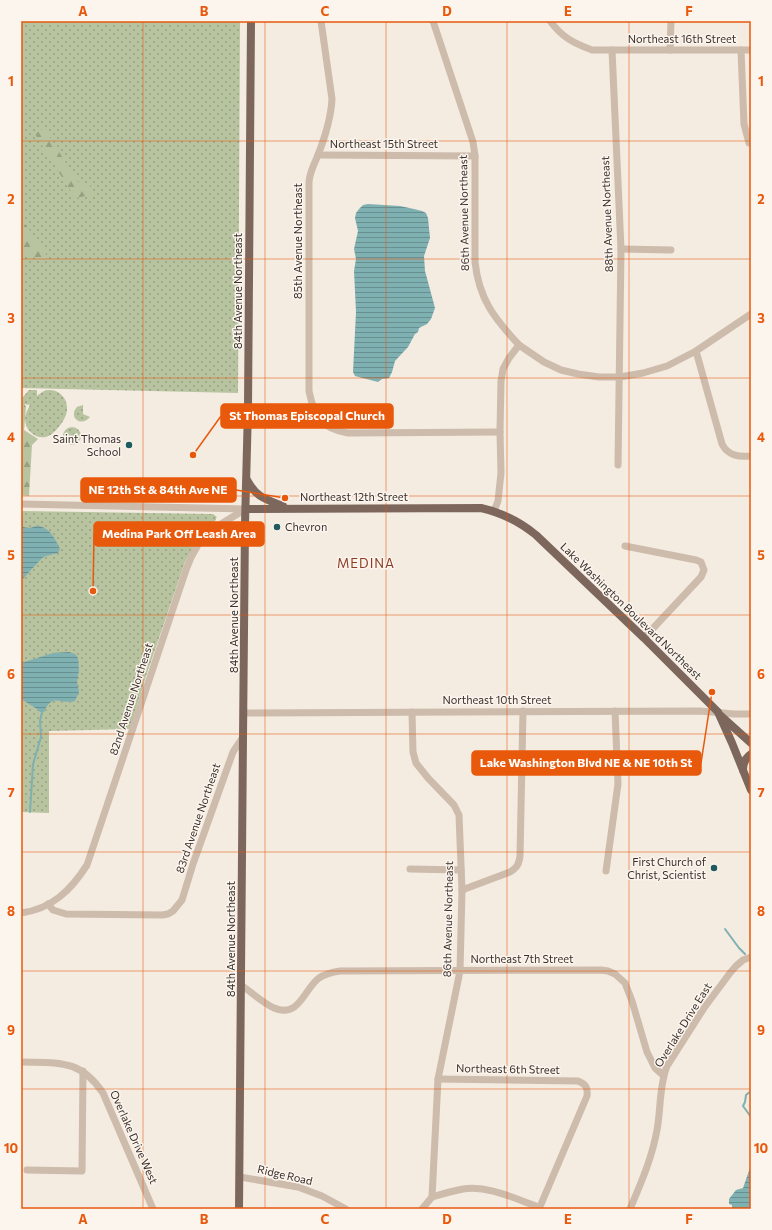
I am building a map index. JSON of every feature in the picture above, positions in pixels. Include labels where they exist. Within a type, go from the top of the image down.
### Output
[{"type":"main road","name":"84th Avenue Northeast","points":[[240,1209],[243,736],[251,21]]},
{"type":"main road","points":[[247,480],[262,498],[289,508]]},
{"type":"main road","name":"Northeast 12th Street","points":[[246,509],[481,508],[494,511]]},
{"type":"main road","name":"Lake Washington Boulevard Northeast","points":[[494,511],[521,523],[536,535],[644,638],[718,712],[744,770],[751,790]]},
{"type":"main road","points":[[718,712],[751,743]]},
{"type":"main road","points":[[744,770],[744,762],[751,754]]},
{"type":"street","name":"85th Avenue Northeast","points":[[321,21],[332,99],[332,109],[318,155],[310,172],[309,182],[309,391],[317,416],[328,427],[336,431],[348,433],[500,432]]},
{"type":"street","name":"86th Avenue Northeast","points":[[433,21],[472,142],[475,156],[475,262],[477,277],[482,293],[490,310],[502,327],[519,345],[544,362],[561,370],[599,377],[620,377],[643,373],[667,366],[696,351],[751,314]]},
{"type":"street","name":"Northeast 16th Street","points":[[550,21],[557,31],[566,38],[592,50],[751,50]]},
{"type":"street","points":[[670,50],[671,21]]},
{"type":"street","name":"88th Avenue Northeast","points":[[612,50],[621,249],[618,465]]},
{"type":"street","points":[[741,50],[744,124],[749,143]]},
{"type":"street","name":"Northeast 15th Street","points":[[318,155],[475,156]]},
{"type":"street","points":[[621,249],[671,250]]},
{"type":"street","points":[[494,511],[498,501],[501,473],[501,381],[509,358],[519,345]]},
{"type":"street","points":[[696,351],[724,449],[730,454],[736,456],[751,456]]},
{"type":"street","name":"Northeast 12th Street","points":[[21,504],[246,509]]},
{"type":"street","points":[[210,507],[221,516],[222,520],[219,525]]},
{"type":"street","name":"82nd Avenue Northeast","points":[[21,913],[37,909],[61,897],[70,888],[87,865],[192,556],[199,544],[219,525],[246,509]]},
{"type":"street","points":[[625,546],[696,560],[701,562],[704,570],[701,577],[644,638]]},
{"type":"street","points":[[462,890],[510,872],[519,864],[523,711]]},
{"type":"street","points":[[606,871],[618,784],[615,711]]},
{"type":"street","name":"Northeast 10th Street","points":[[244,713],[700,711],[751,714]]},
{"type":"street","name":"86th Avenue Northeast","points":[[412,712],[413,752],[416,763],[454,805],[460,815],[462,890],[460,971],[438,1078],[432,1197]]},
{"type":"street","name":"83rd Avenue Northeast","points":[[48,904],[53,910],[66,914],[162,915],[168,914],[177,908],[182,900],[193,864],[233,752],[243,736]]},
{"type":"street","points":[[410,869],[461,870]]},
{"type":"street","name":"Overlake Drive East","points":[[630,1209],[653,1151],[658,1130],[663,1075],[667,1066],[704,1008],[730,973],[743,960],[751,957]]},
{"type":"street","name":"Northeast 7th Street","points":[[241,985],[273,1008],[285,1010],[299,1004],[315,982],[320,978],[334,972],[608,971],[615,974],[625,983],[647,1052],[655,1068],[663,1075]]},
{"type":"street","name":"Overlake Drive West","points":[[21,1062],[63,1064],[73,1066],[83,1071],[96,1083],[103,1093],[153,1209]]},
{"type":"street","points":[[27,1170],[82,1171],[83,1071]]},
{"type":"street","name":"Northeast 6th Street","points":[[438,1078],[578,1081],[586,1086],[588,1090],[587,1096],[539,1208]]},
{"type":"street","name":"Ridge Road","points":[[240,1177],[298,1188],[322,1196],[346,1209]]},
{"type":"street","points":[[422,1209],[432,1197],[463,1189],[474,1188],[496,1192],[539,1208]]},
{"type":"green space","points":[[21,21],[240,21],[238,393],[21,388]]},
{"type":"green space","points":[[44,128],[78,182],[90,185],[91,195],[75,198],[35,134]]},
{"type":"green space","points":[[21,218],[46,253],[45,261],[21,253]]},
{"type":"green space","points":[[29,390],[37,390],[37,396],[44,391],[53,390],[60,394],[66,401],[67,412],[63,422],[49,436],[38,437],[34,435],[25,423],[25,417],[30,405],[23,404],[22,398]]},
{"type":"green space","points":[[21,398],[26,407],[24,430],[38,439],[32,445],[29,496],[21,495]]},
{"type":"green space","points":[[83,405],[83,414],[90,417],[86,420],[80,421],[77,420],[74,414],[77,407]]},
{"type":"green space","points":[[68,427],[76,427],[81,432],[79,443],[76,445],[68,445],[63,440],[63,432]]},
{"type":"green space","points":[[21,511],[213,514],[217,517],[216,520],[201,533],[185,562],[146,676],[130,729],[49,731],[49,813],[21,812]]},
{"type":"water","points":[[363,205],[400,206],[426,213],[430,238],[424,256],[425,271],[435,308],[431,319],[427,324],[419,328],[408,347],[395,361],[389,378],[382,379],[378,382],[355,376],[353,372],[356,312],[354,271],[356,259],[354,249],[358,231],[355,218],[359,209]]},
{"type":"water","points":[[21,526],[27,528],[38,526],[43,527],[54,538],[60,549],[58,553],[42,558],[21,581],[22,533]]},
{"type":"water","points":[[69,652],[75,654],[78,658],[79,671],[77,681],[79,692],[75,701],[70,702],[57,700],[50,702],[44,712],[40,712],[21,699],[21,663],[53,653]]},
{"type":"water","points":[[751,1165],[751,1209],[732,1209],[732,1205],[729,1204],[729,1199],[736,1190],[743,1188]]},
{"type":"waterway","points":[[22,518],[22,526]]},
{"type":"waterway","points":[[30,812],[33,764],[41,737],[40,721],[42,712]]},
{"type":"waterway","points":[[725,929],[745,954]]},
{"type":"waterway","points":[[751,1091],[746,1095],[743,1106],[751,1117]]},
{"type":"place","name":"Saint Thomas School","points":[[129,445]]},
{"type":"place","name":"St Thomas Episcopal Church","points":[[193,455]]},
{"type":"place","name":"NE 12th St & 84th Ave NE","points":[[285,498]]},
{"type":"place","name":"Chevron","points":[[277,527]]},
{"type":"place","name":"Medina Park Off Leash Area","points":[[93,591]]},
{"type":"place","name":"Lake Washington Blvd NE & NE 10th St","points":[[712,692]]},
{"type":"place","name":"First Church of Christ, Scientist","points":[[714,868]]},
{"type":"district","name":"MEDINA","points":[[366,563]]}]
